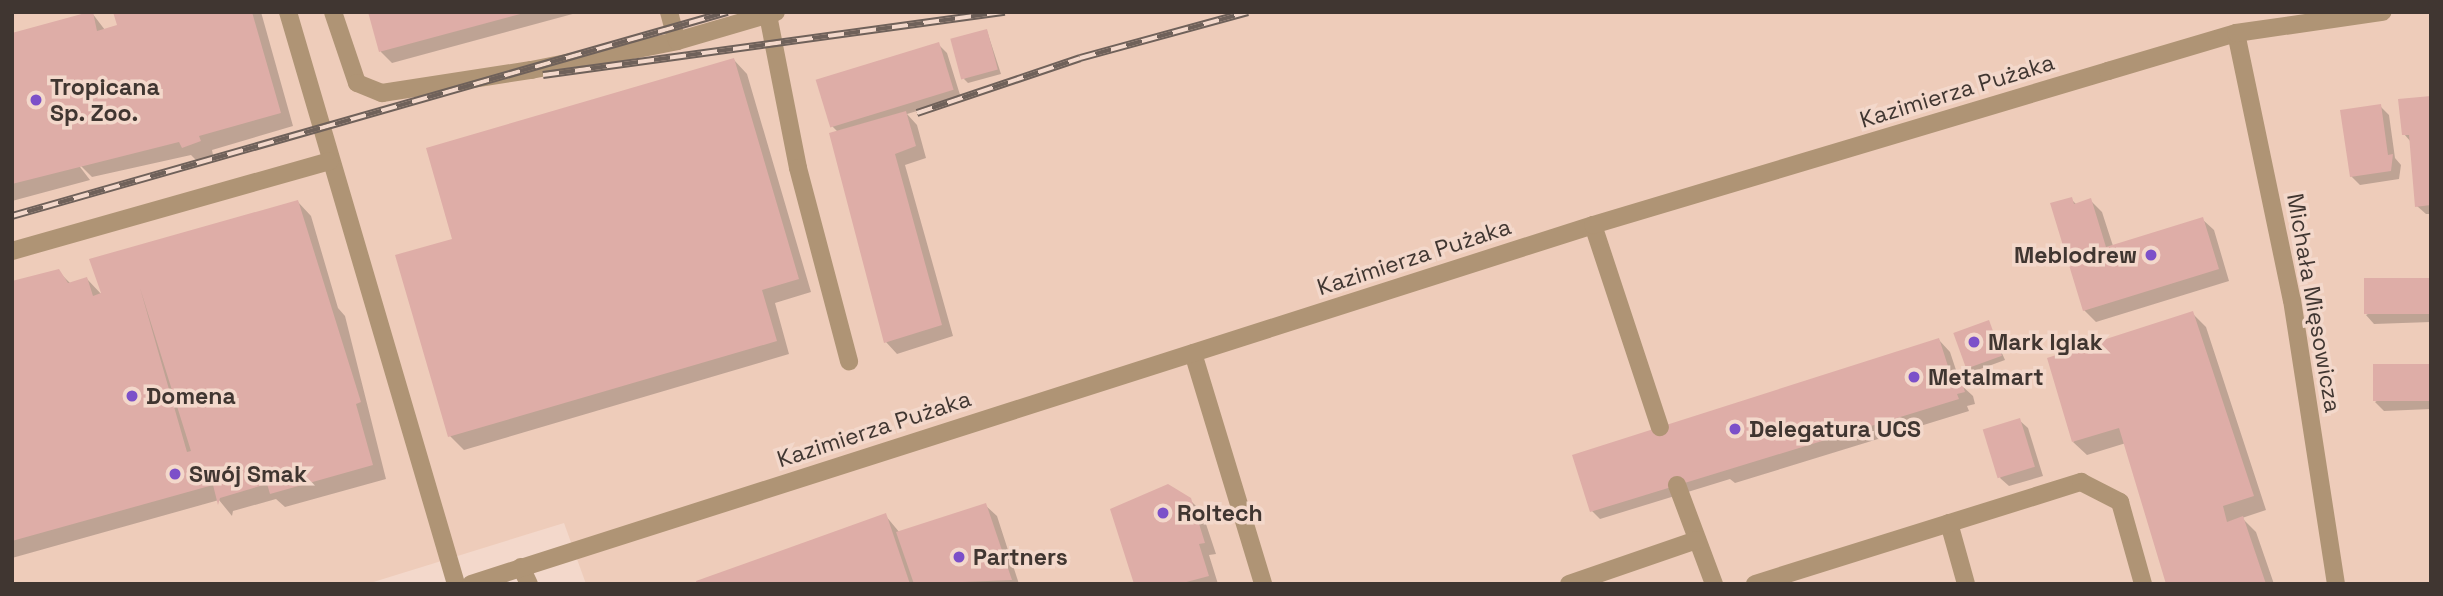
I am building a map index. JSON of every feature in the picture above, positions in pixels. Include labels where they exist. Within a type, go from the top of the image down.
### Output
[{"type":"street","points":[[288,12],[456,584]]},
{"type":"street","points":[[333,12],[357,83],[382,93],[531,70],[677,41],[772,13],[798,168],[849,361]]},
{"type":"street","points":[[668,12],[677,41]]},
{"type":"street","name":"Kazimierza Pużaka","points":[[471,584],[525,575],[1194,353],[1593,225],[2236,33],[2382,12]]},
{"type":"street","name":"Michała Mięsowicza","points":[[2236,33],[2292,300],[2336,584]]},
{"type":"street","points":[[12,251],[330,160]]},
{"type":"street","points":[[1593,225],[1660,427]]},
{"type":"street","points":[[1194,353],[1263,584]]},
{"type":"street","points":[[1755,584],[2081,482],[2120,502],[2143,584]]},
{"type":"street","points":[[1677,485],[1714,584]]},
{"type":"street","points":[[1949,523],[1966,584]]},
{"type":"street","points":[[1569,584],[1697,540]]},
{"type":"shaded area","points":[[12,12],[2431,12],[2431,584],[586,584],[564,523],[367,584],[12,584]]},
{"type":"building","points":[[93,12],[97,31],[117,25],[113,12],[252,12],[281,113],[199,136],[201,141],[182,148],[179,142],[12,184],[12,33]]},
{"type":"building","points":[[368,12],[524,12],[524,13],[379,52]]},
{"type":"building","points":[[987,29],[998,70],[961,79],[950,39]]},
{"type":"building","points":[[939,42],[954,90],[830,128],[816,80]]},
{"type":"building","points":[[734,58],[799,279],[762,290],[777,341],[448,437],[395,255],[452,239],[426,148]]},
{"type":"building","points":[[2431,96],[2431,205],[2415,207],[2409,135],[2402,135],[2398,99]]},
{"type":"building","points":[[2381,104],[2388,155],[2393,154],[2391,171],[2350,177],[2340,110]]},
{"type":"building","points":[[906,111],[916,146],[895,154],[942,325],[884,343],[829,133]]},
{"type":"building","points":[[2072,197],[2074,204],[2091,198],[2106,247],[2203,217],[2219,269],[2083,311],[2050,203]]},
{"type":"building","points":[[298,200],[361,402],[356,404],[373,465],[270,494],[267,484],[220,498],[218,505],[213,485],[12,541],[12,281],[59,269],[68,283],[87,277],[93,296],[101,293],[89,259]],"holes":[[[140,288],[191,451],[187,452]]]},
{"type":"building","points":[[2364,278],[2431,278],[2431,314],[2364,314]]},
{"type":"building","points":[[2193,311],[2254,496],[2223,506],[2227,522],[2243,516],[2266,584],[2166,584],[2119,428],[2072,442],[2047,358]]},
{"type":"building","points":[[1989,320],[2002,356],[1966,369],[1953,333]]},
{"type":"building","points":[[1939,338],[1954,385],[1962,383],[1965,392],[1957,394],[1959,399],[1590,512],[1572,455]]},
{"type":"building","points":[[2373,364],[2431,364],[2431,401],[2373,401]]},
{"type":"building","points":[[2020,418],[2035,467],[1998,478],[1983,429]]},
{"type":"building","points":[[1168,484],[1191,498],[1205,543],[1199,544],[1209,576],[1179,584],[1134,584],[1110,509]]},
{"type":"building","points":[[986,503],[1012,580],[914,584],[896,532]]},
{"type":"building","points":[[886,513],[910,584],[697,584],[696,581]]},
{"type":"railway","points":[[12,216],[727,12]]},
{"type":"railway","points":[[543,75],[1005,12]]},
{"type":"railway","points":[[917,113],[1080,58],[1248,12]]},
{"type":"place","name":"Tropicana Sp. Zoo.","points":[[36,100]]},
{"type":"place","name":"Meblodrew","points":[[2151,255]]},
{"type":"place","name":"Mark Iglak","points":[[1974,342]]},
{"type":"place","name":"Metalmart","points":[[1914,377]]},
{"type":"place","name":"Domena","points":[[132,396]]},
{"type":"place","name":"Delegatura UCS","points":[[1735,429]]},
{"type":"place","name":"Swój Smak","points":[[175,474]]},
{"type":"place","name":"Roltech","points":[[1163,513]]},
{"type":"place","name":"Partners","points":[[959,557]]}]
